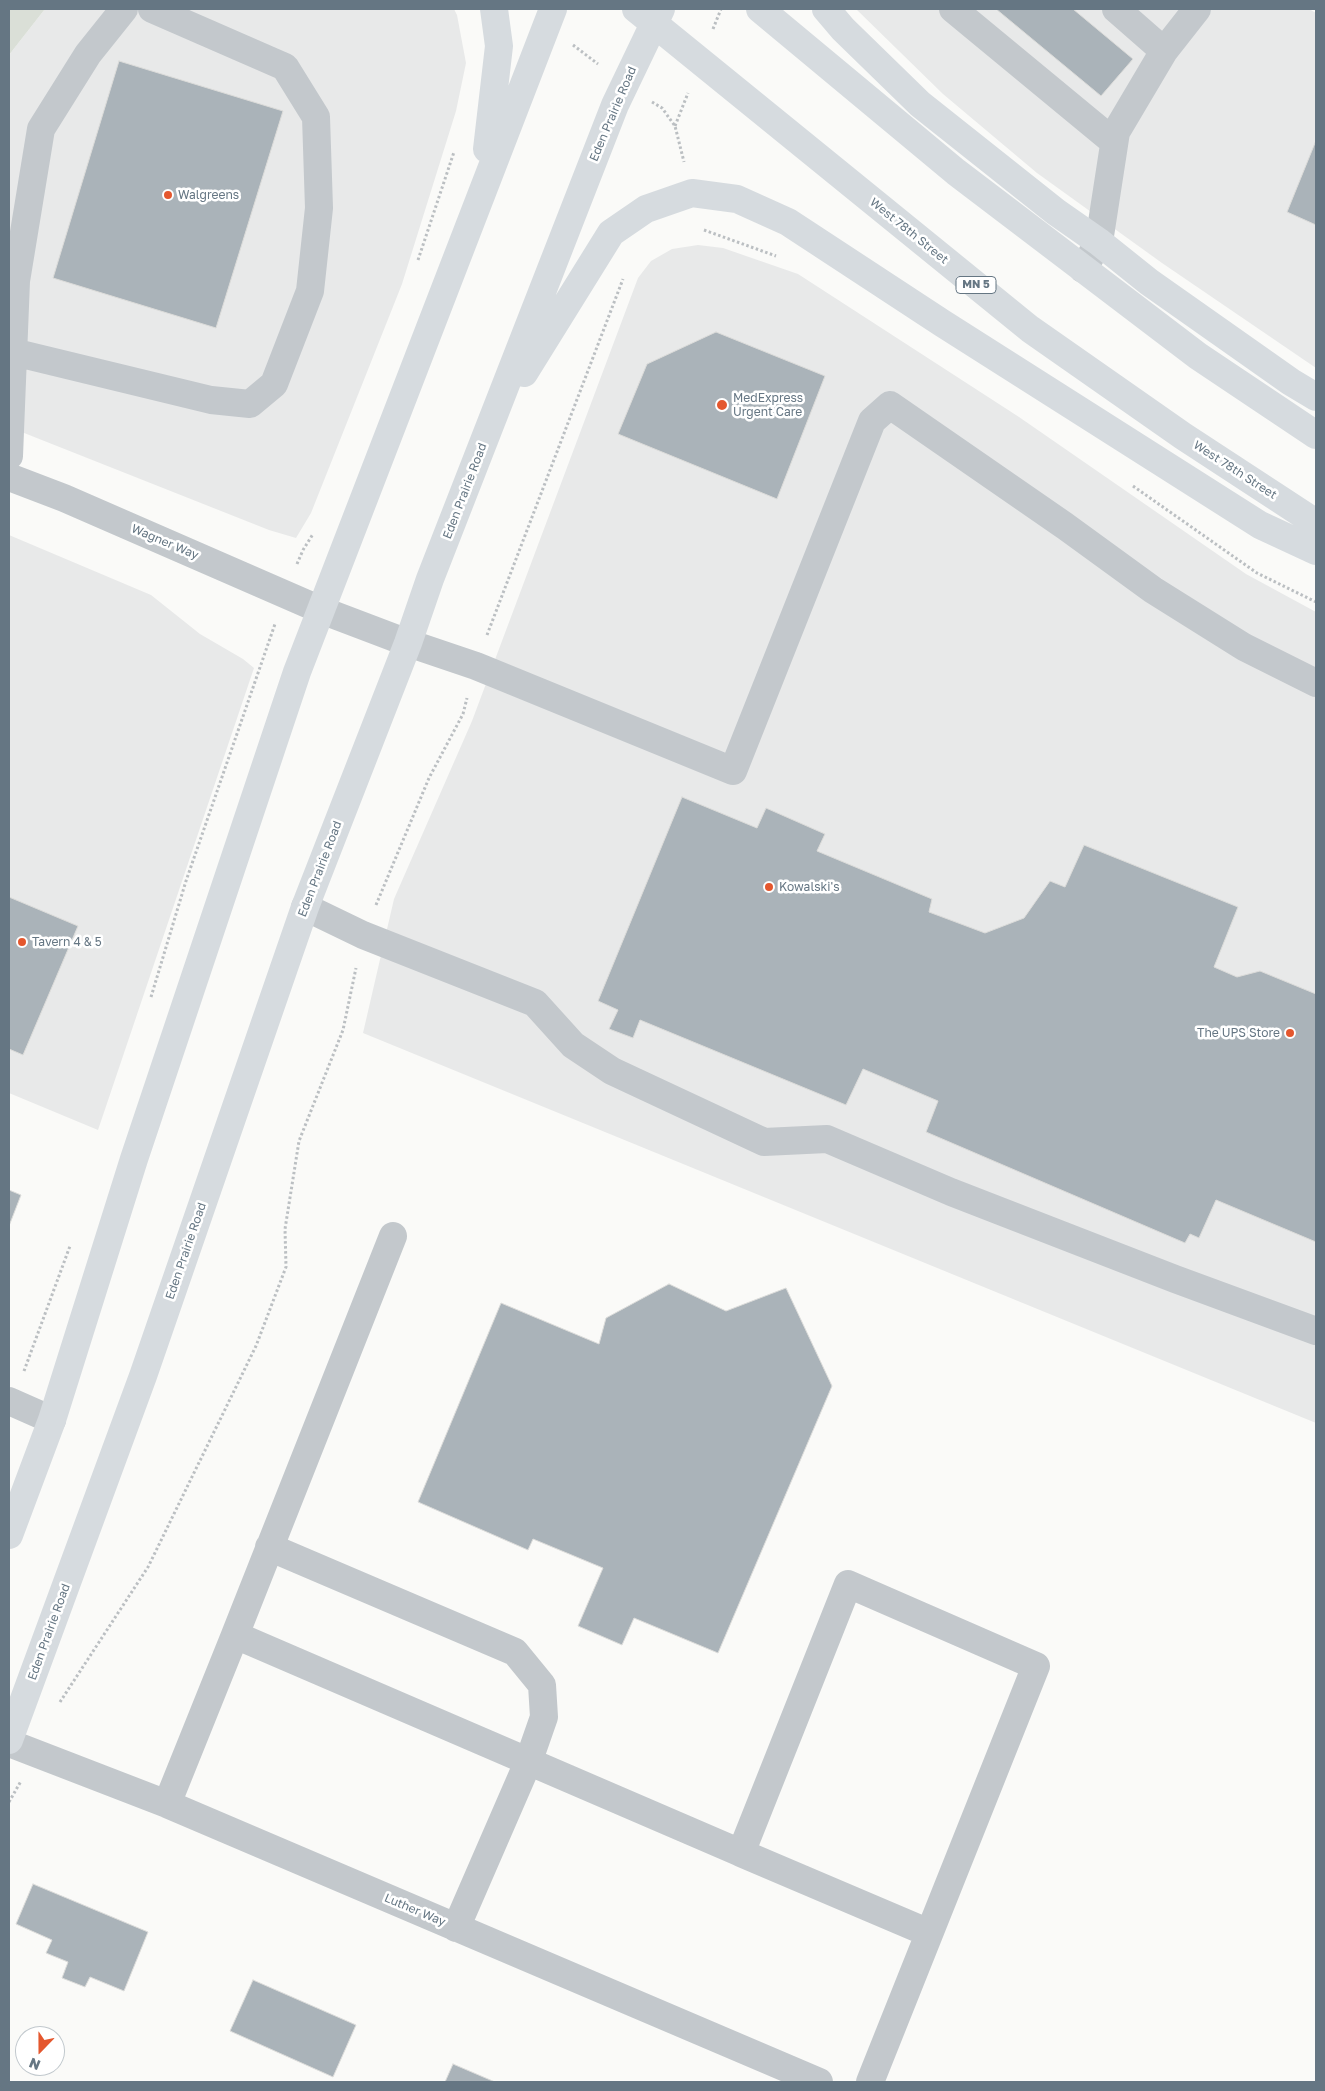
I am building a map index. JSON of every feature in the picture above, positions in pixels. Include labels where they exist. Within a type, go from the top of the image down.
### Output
[{"type":"main road","points":[[483,186],[499,46],[494,9]]},
{"type":"main road","points":[[9,1535],[52,1420],[137,1150],[297,672],[483,186],[553,9]]},
{"type":"main road","points":[[760,9],[956,172],[1198,356],[1316,435]]},
{"type":"main road","points":[[826,9],[843,29],[920,104],[1056,212],[1099,242],[1157,288],[1291,382],[1316,397]]},
{"type":"main road","name":"Eden Prairie Road","points":[[9,1742],[143,1376],[305,907],[408,643],[430,579],[650,14]]},
{"type":"main road","name":"West 78th Street","points":[[650,14],[1030,329],[1184,436],[1316,523]]},
{"type":"main road","points":[[488,430],[611,233],[646,209],[692,193],[737,198],[788,222],[950,328],[1260,525],[1316,551]]},
{"type":"street","points":[[9,456],[16,281],[41,129],[88,54],[124,9]]},
{"type":"street","points":[[14,352],[211,400],[250,404],[274,384],[310,291],[320,208],[316,116],[285,67],[152,9]]},
{"type":"street","points":[[954,9],[1114,142]]},
{"type":"street","points":[[1116,9],[1164,50]]},
{"type":"street","points":[[1083,269],[1099,242],[1116,132],[1164,50],[1197,9]]},
{"type":"street","name":"Wagner Way","points":[[9,477],[72,502],[321,610],[476,666],[733,771],[872,421],[890,405],[1065,526],[1153,590],[1244,648],[1316,683]]},
{"type":"street","points":[[305,907],[363,935],[535,1003],[573,1045],[612,1071],[764,1142],[826,1139],[951,1192],[1175,1279],[1316,1331]]},
{"type":"street","points":[[167,1804],[393,1236]]},
{"type":"street","points":[[9,1401],[52,1420]]},
{"type":"street","points":[[269,1547],[515,1652],[542,1685],[544,1717],[529,1760],[456,1928]]},
{"type":"street","points":[[741,1853],[848,1584],[1036,1666],[870,2082]]},
{"type":"street","points":[[235,1635],[929,1933]]},
{"type":"street","name":"Luther Way","points":[[9,1742],[167,1804],[819,2082]]},
{"type":"path","points":[[58,1706],[148,1567],[256,1346],[286,1267],[285,1229],[299,1141],[343,1030],[363,935],[429,778],[462,714],[476,666],[626,272]]},
{"type":"path","points":[[9,1802],[37,1752]]},
{"type":"shaded area","points":[[9,9],[45,9],[9,55]]},
{"type":"shaded area","points":[[45,9],[454,9],[457,15],[466,63],[456,111],[402,284],[311,513],[296,538],[269,530],[9,427],[9,55]]},
{"type":"shaded area","points":[[856,9],[1309,9],[1316,13],[1316,368],[1162,263],[1037,173],[943,94]]},
{"type":"shaded area","points":[[698,245],[723,248],[798,274],[1019,417],[1246,574],[1316,612],[1316,1423],[363,1033],[394,899],[472,721],[638,278],[651,261],[672,249]]},
{"type":"shaded area","points":[[9,535],[151,595],[200,634],[243,659],[254,668],[98,1130],[9,1093]]},
{"type":"building","points":[[996,9],[1073,9],[1133,59],[1101,96]]},
{"type":"building","name":"Walgreens","points":[[119,61],[283,111],[216,328],[53,278]]},
{"type":"building","points":[[1316,144],[1316,225],[1287,212]]},
{"type":"building","name":"MedExpress Urgent Care","points":[[716,332],[825,376],[777,499],[618,434],[647,364]]},
{"type":"building","points":[[682,797],[757,828],[766,808],[825,834],[817,851],[932,899],[929,912],[985,933],[1024,918],[1050,881],[1065,887],[1084,845],[1238,907],[1214,967],[1237,977],[1260,971],[1316,994],[1316,1242],[1216,1200],[1199,1238],[1190,1234],[1185,1243],[926,1132],[938,1101],[863,1069],[846,1105],[640,1020],[633,1038],[609,1029],[618,1010],[598,1001]]},
{"type":"building","points":[[9,897],[78,926],[23,1055],[9,1049]]},
{"type":"building","points":[[9,1190],[21,1195],[9,1226]]},
{"type":"building","points":[[669,1284],[726,1311],[786,1288],[832,1386],[718,1653],[634,1618],[622,1645],[578,1626],[603,1568],[533,1539],[528,1550],[418,1502],[501,1303],[599,1344],[606,1318]]},
{"type":"building","points":[[33,1884],[148,1932],[124,1991],[90,1977],[85,1987],[62,1978],[68,1962],[46,1953],[52,1940],[16,1924]]},
{"type":"building","points":[[253,1980],[356,2025],[333,2077],[230,2031]]},
{"type":"building","points":[[453,2064],[495,2082],[445,2082]]},
{"type":"place","name":"Walgreens","points":[[168,195]]},
{"type":"place","name":"MedExpress Urgent Care","points":[[722,405]]},
{"type":"place","name":"Kowalski's","points":[[769,887]]},
{"type":"place","name":"Tavern 4 & 5","points":[[22,942]]},
{"type":"place","name":"The UPS Store","points":[[1290,1033]]}]
